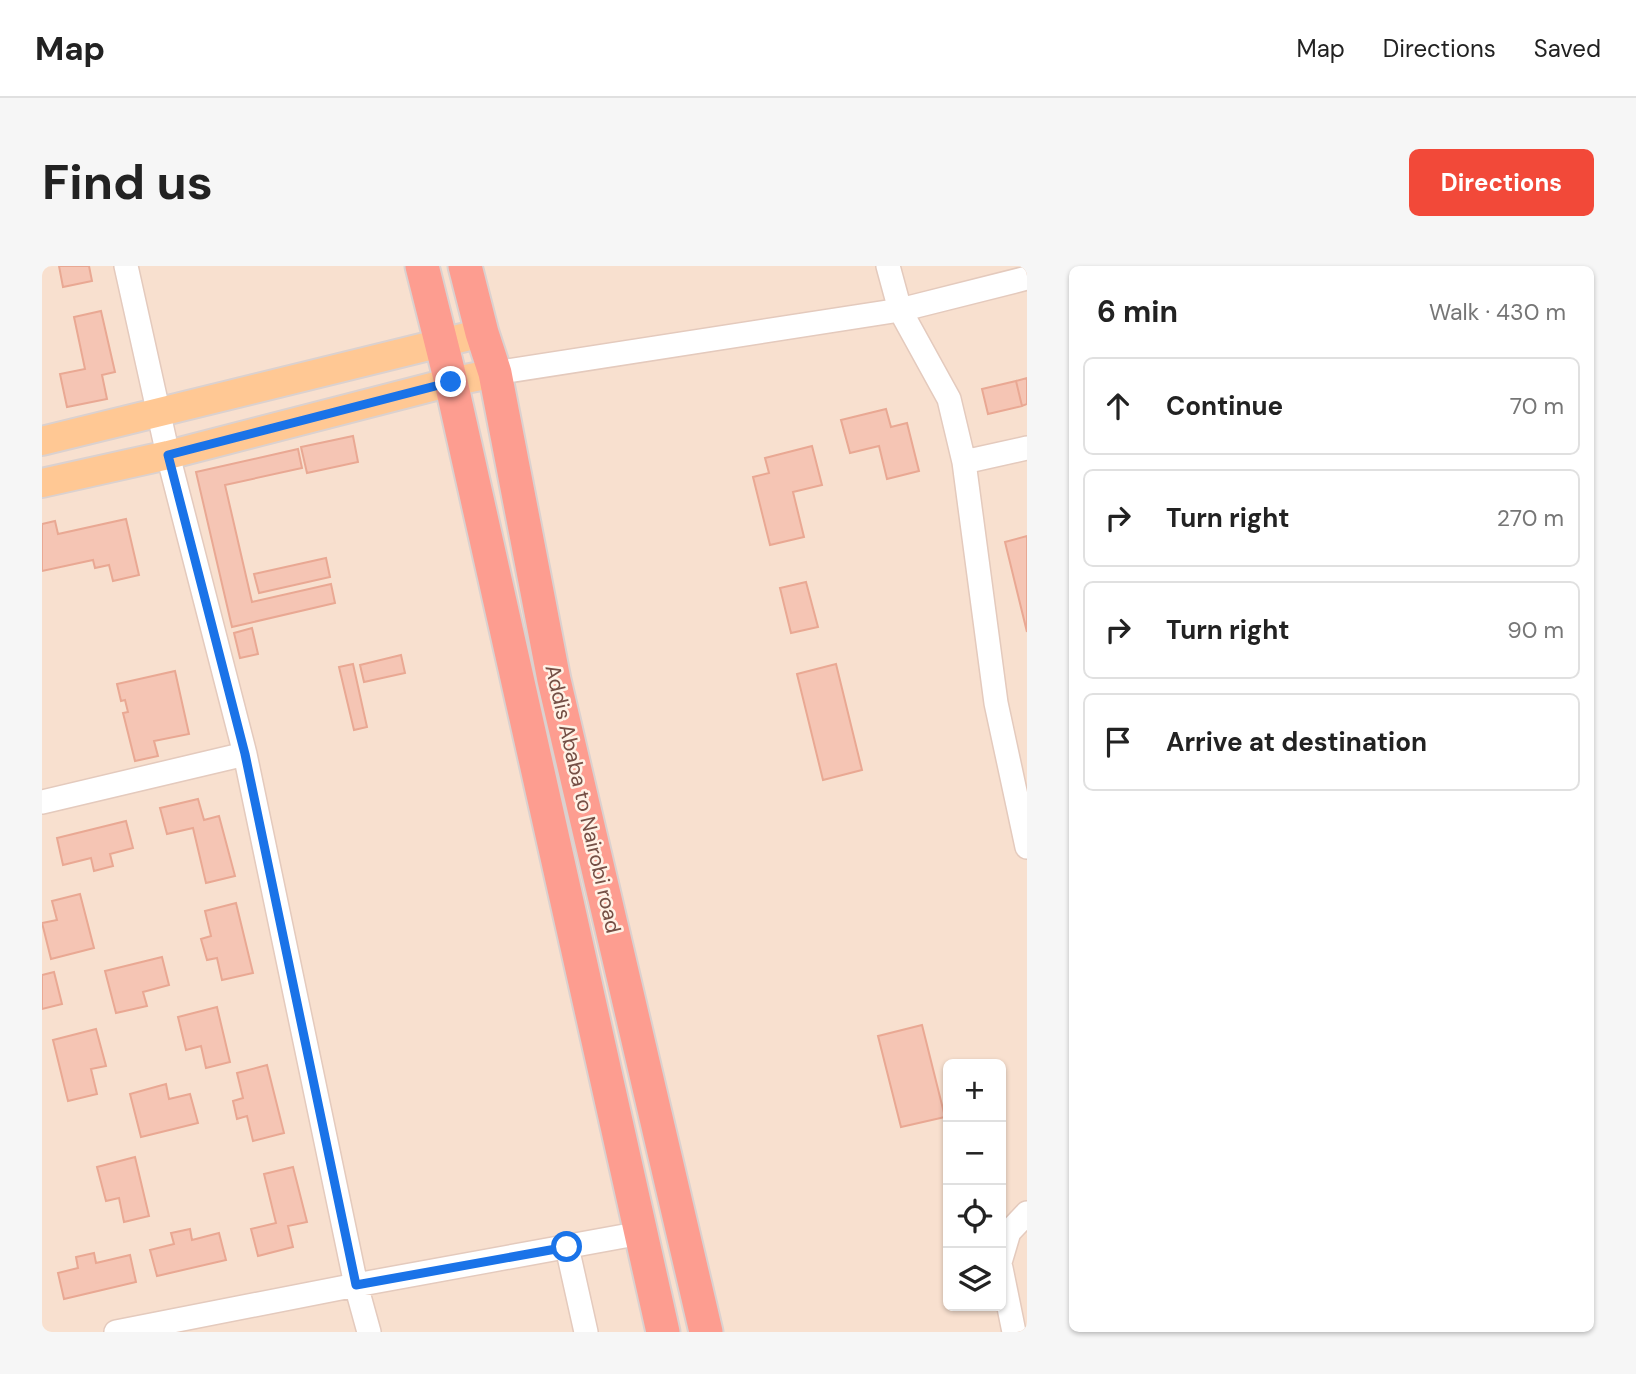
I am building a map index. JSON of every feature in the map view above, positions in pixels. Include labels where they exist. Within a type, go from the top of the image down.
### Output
[{"type":"highway","name":"Addis Ababa to Nairobi road","points":[[422,266],[451,382],[663,1332]]},
{"type":"highway","name":"Addis Ababa to Nairobi road","points":[[465,266],[495,373],[554,680],[706,1332]]},
{"type":"main road","points":[[42,441],[482,333]]},
{"type":"main road","points":[[42,483],[168,455],[495,373]]},
{"type":"street","points":[[126,266],[168,455],[245,754],[356,1285],[369,1332]]},
{"type":"street","points":[[888,266],[900,310],[949,399],[964,461],[996,703],[1027,847]]},
{"type":"street","points":[[495,373],[900,310],[1027,278]]},
{"type":"street","points":[[964,461],[1027,448]]},
{"type":"street","points":[[42,802],[245,754]]},
{"type":"street","points":[[1004,1248],[1009,1232],[1027,1213]]},
{"type":"street","points":[[116,1332],[641,1233]]},
{"type":"street","points":[[567,1247],[586,1332]]},
{"type":"street","points":[[1006,1293],[1014,1332]]},
{"type":"shaded area","points":[[42,266],[1027,266],[1027,1332],[42,1332]]},
{"type":"building","points":[[59,266],[89,266],[92,281],[63,287]]},
{"type":"building","points":[[101,311],[115,372],[102,375],[107,399],[67,407],[60,374],[85,369],[74,317]]},
{"type":"building","points":[[1027,378],[1027,404],[1022,406],[1016,381]]},
{"type":"building","points":[[1016,381],[1022,406],[988,414],[982,389]]},
{"type":"building","points":[[886,409],[891,427],[907,423],[919,471],[887,479],[879,446],[850,453],[841,420]]},
{"type":"building","points":[[353,436],[358,462],[307,473],[301,447]]},
{"type":"building","points":[[812,446],[822,485],[793,492],[804,537],[770,545],[753,477],[769,473],[765,458]]},
{"type":"building","points":[[298,449],[302,468],[225,485],[252,602],[331,584],[335,603],[232,627],[196,472]]},
{"type":"building","points":[[126,519],[139,575],[113,581],[109,565],[95,568],[93,560],[42,571],[42,524],[55,521],[58,534]]},
{"type":"building","points":[[1027,536],[1027,632],[1005,542]]},
{"type":"building","points":[[326,558],[330,577],[259,593],[254,574]]},
{"type":"building","points":[[806,582],[818,627],[791,633],[780,588]]},
{"type":"building","points":[[252,628],[258,654],[240,658],[234,633]]},
{"type":"building","points":[[401,655],[405,673],[364,682],[360,665]]},
{"type":"building","points":[[353,664],[367,727],[354,730],[339,667]]},
{"type":"building","points":[[836,664],[862,770],[823,780],[797,674]]},
{"type":"building","points":[[175,671],[189,734],[154,741],[158,756],[135,761],[123,713],[128,712],[125,700],[121,701],[117,684]]},
{"type":"building","points":[[198,799],[204,820],[219,816],[235,876],[206,883],[193,828],[167,834],[160,808]]},
{"type":"building","points":[[126,821],[133,848],[110,854],[113,866],[94,871],[91,858],[63,865],[57,838]]},
{"type":"building","points":[[80,894],[94,948],[51,959],[42,923],[57,920],[52,901]]},
{"type":"building","points":[[236,903],[253,973],[222,980],[217,958],[207,960],[201,939],[211,936],[205,911]]},
{"type":"building","points":[[162,957],[169,985],[143,992],[147,1006],[116,1013],[105,971]]},
{"type":"building","points":[[54,972],[62,1004],[42,1009],[42,975]]},
{"type":"building","points":[[217,1007],[230,1062],[206,1068],[201,1046],[186,1050],[178,1017]]},
{"type":"building","points":[[922,1025],[943,1117],[901,1127],[878,1036]]},
{"type":"building","points":[[96,1029],[106,1066],[91,1069],[97,1094],[68,1101],[53,1040]]},
{"type":"building","points":[[267,1065],[284,1133],[253,1141],[247,1116],[237,1119],[233,1101],[243,1098],[237,1073]]},
{"type":"building","points":[[166,1084],[169,1099],[190,1094],[198,1123],[141,1137],[130,1094]]},
{"type":"building","points":[[135,1157],[149,1216],[124,1222],[119,1198],[106,1201],[97,1167]]},
{"type":"building","points":[[293,1167],[307,1222],[288,1226],[293,1247],[258,1256],[251,1229],[276,1223],[264,1174]]},
{"type":"building","points":[[190,1229],[192,1240],[219,1233],[226,1260],[157,1276],[150,1250],[174,1244],[171,1233]]},
{"type":"building","points":[[94,1253],[96,1263],[130,1255],[136,1282],[64,1299],[58,1273],[78,1268],[76,1257]]},
{"type":"route","points":[[451,382],[168,455],[245,754],[356,1285],[567,1247]]}]
